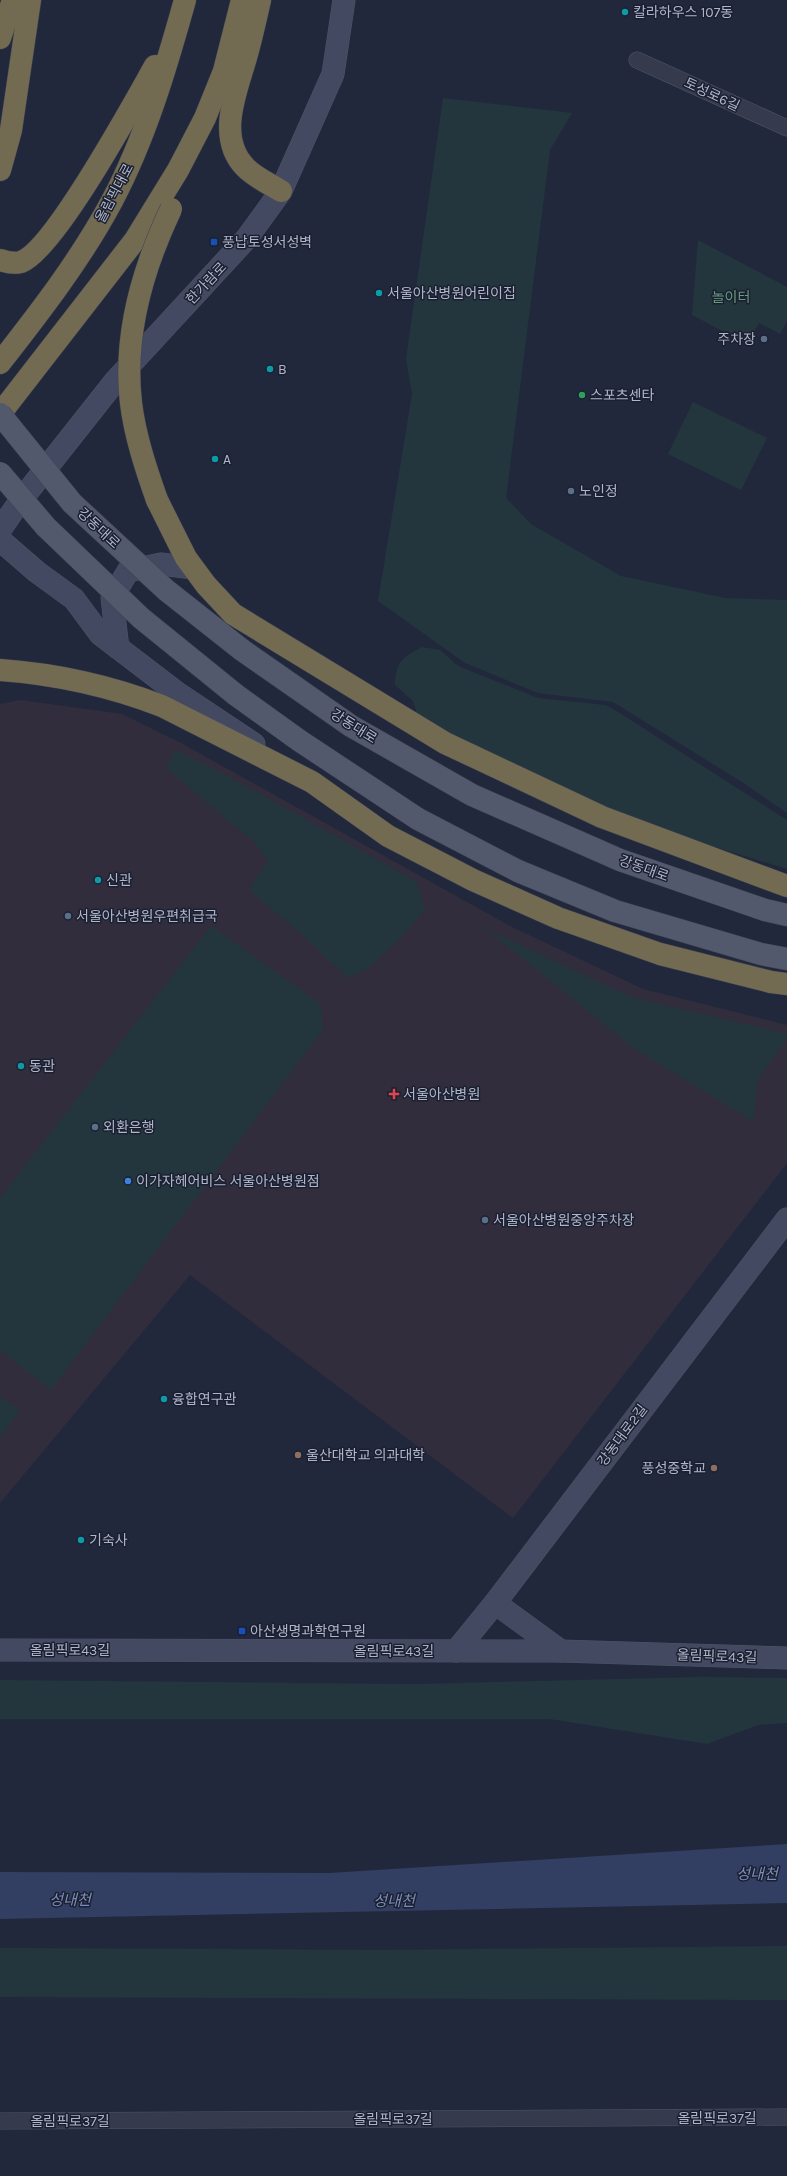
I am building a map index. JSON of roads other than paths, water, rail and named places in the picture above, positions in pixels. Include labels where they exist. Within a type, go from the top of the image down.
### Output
[{"type":"highway","points":[[0,38],[13,0]]},
{"type":"highway","points":[[0,170],[11,130],[30,0]]},
{"type":"highway","name":"올림픽대로","points":[[0,363],[84,247],[112,202],[130,164],[143,130],[179,23],[185,0]]},
{"type":"highway","points":[[242,0],[224,71],[205,118],[185,182],[155,242],[144,274],[136,305],[130,370],[131,403],[138,435],[157,500],[176,540],[193,568],[206,585],[233,614],[445,743],[602,817],[787,886]]},
{"type":"highway","points":[[260,0],[251,41],[232,109],[232,142],[236,155],[245,168],[281,191]]},
{"type":"highway","points":[[0,260],[11,263],[21,262],[43,245],[57,228],[129,112],[179,23]]},
{"type":"highway","points":[[0,414],[136,240],[178,170],[205,118]]},
{"type":"highway","points":[[0,670],[75,680],[136,696],[203,726],[312,782],[388,836],[473,880],[558,918],[660,954],[771,982],[787,984]]},
{"type":"main road","name":"강동대로","points":[[0,414],[72,503],[166,590],[242,650],[351,726],[472,795],[620,860],[764,910],[787,915]]},
{"type":"main road","points":[[0,473],[46,527],[141,618],[236,695],[300,741],[418,818],[518,871],[615,911],[761,954],[787,959]]},
{"type":"street","name":"한가람로","points":[[0,530],[18,504],[116,380],[247,238],[281,191],[333,74],[344,0]]},
{"type":"street","name":"토성로6길","points":[[638,60],[787,128]]},
{"type":"street","points":[[0,540],[37,572],[74,599],[100,634],[118,648],[176,692],[312,782]]},
{"type":"street","points":[[118,648],[112,598],[128,571],[161,564],[193,568]]},
{"type":"street","points":[[74,599],[112,598]]},
{"type":"street","name":"강동대로2길","points":[[456,1651],[495,1603],[787,1218]]},
{"type":"street","points":[[495,1603],[561,1651]]},
{"type":"street","name":"올림픽로43길","points":[[0,1650],[561,1651],[787,1658]]},
{"type":"street","name":"올림픽로37길","points":[[0,2121],[787,2117]]},
{"type":"water","name":"성내천","points":[[787,1844],[787,1903],[0,1919],[0,1872],[329,1873]]},
{"type":"place","name":"칼라하우스 107동","points":[[625,12]]},
{"type":"place","name":"풍납토성서성벽","points":[[214,242]]},
{"type":"place","name":"서울아산병원어린이집","points":[[379,293]]},
{"type":"place","name":"주차장","points":[[764,339]]},
{"type":"place","name":"B","points":[[270,369]]},
{"type":"place","name":"스포츠센타","points":[[582,395]]},
{"type":"place","name":"A","points":[[215,459]]},
{"type":"place","name":"노인정","points":[[571,491]]},
{"type":"place","name":"신관","points":[[98,880]]},
{"type":"place","name":"서울아산병원우편취급국","points":[[68,916]]},
{"type":"place","name":"동관","points":[[21,1066]]},
{"type":"place","name":"서울아산병원","points":[[394,1094]]},
{"type":"place","name":"외환은행","points":[[95,1127]]},
{"type":"place","name":"이가자헤어비스 서울아산병원점","points":[[128,1181]]},
{"type":"place","name":"서울아산병원중앙주차장","points":[[485,1220]]},
{"type":"place","name":"융합연구관","points":[[164,1399]]},
{"type":"place","name":"울산대학교 의과대학","points":[[298,1455]]},
{"type":"place","name":"풍성중학교","points":[[714,1468]]},
{"type":"place","name":"기숙사","points":[[81,1540]]},
{"type":"place","name":"아산생명과학연구원","points":[[242,1631]]},
{"type":"park label","name":"놀이터","points":[[731,297]]}]
